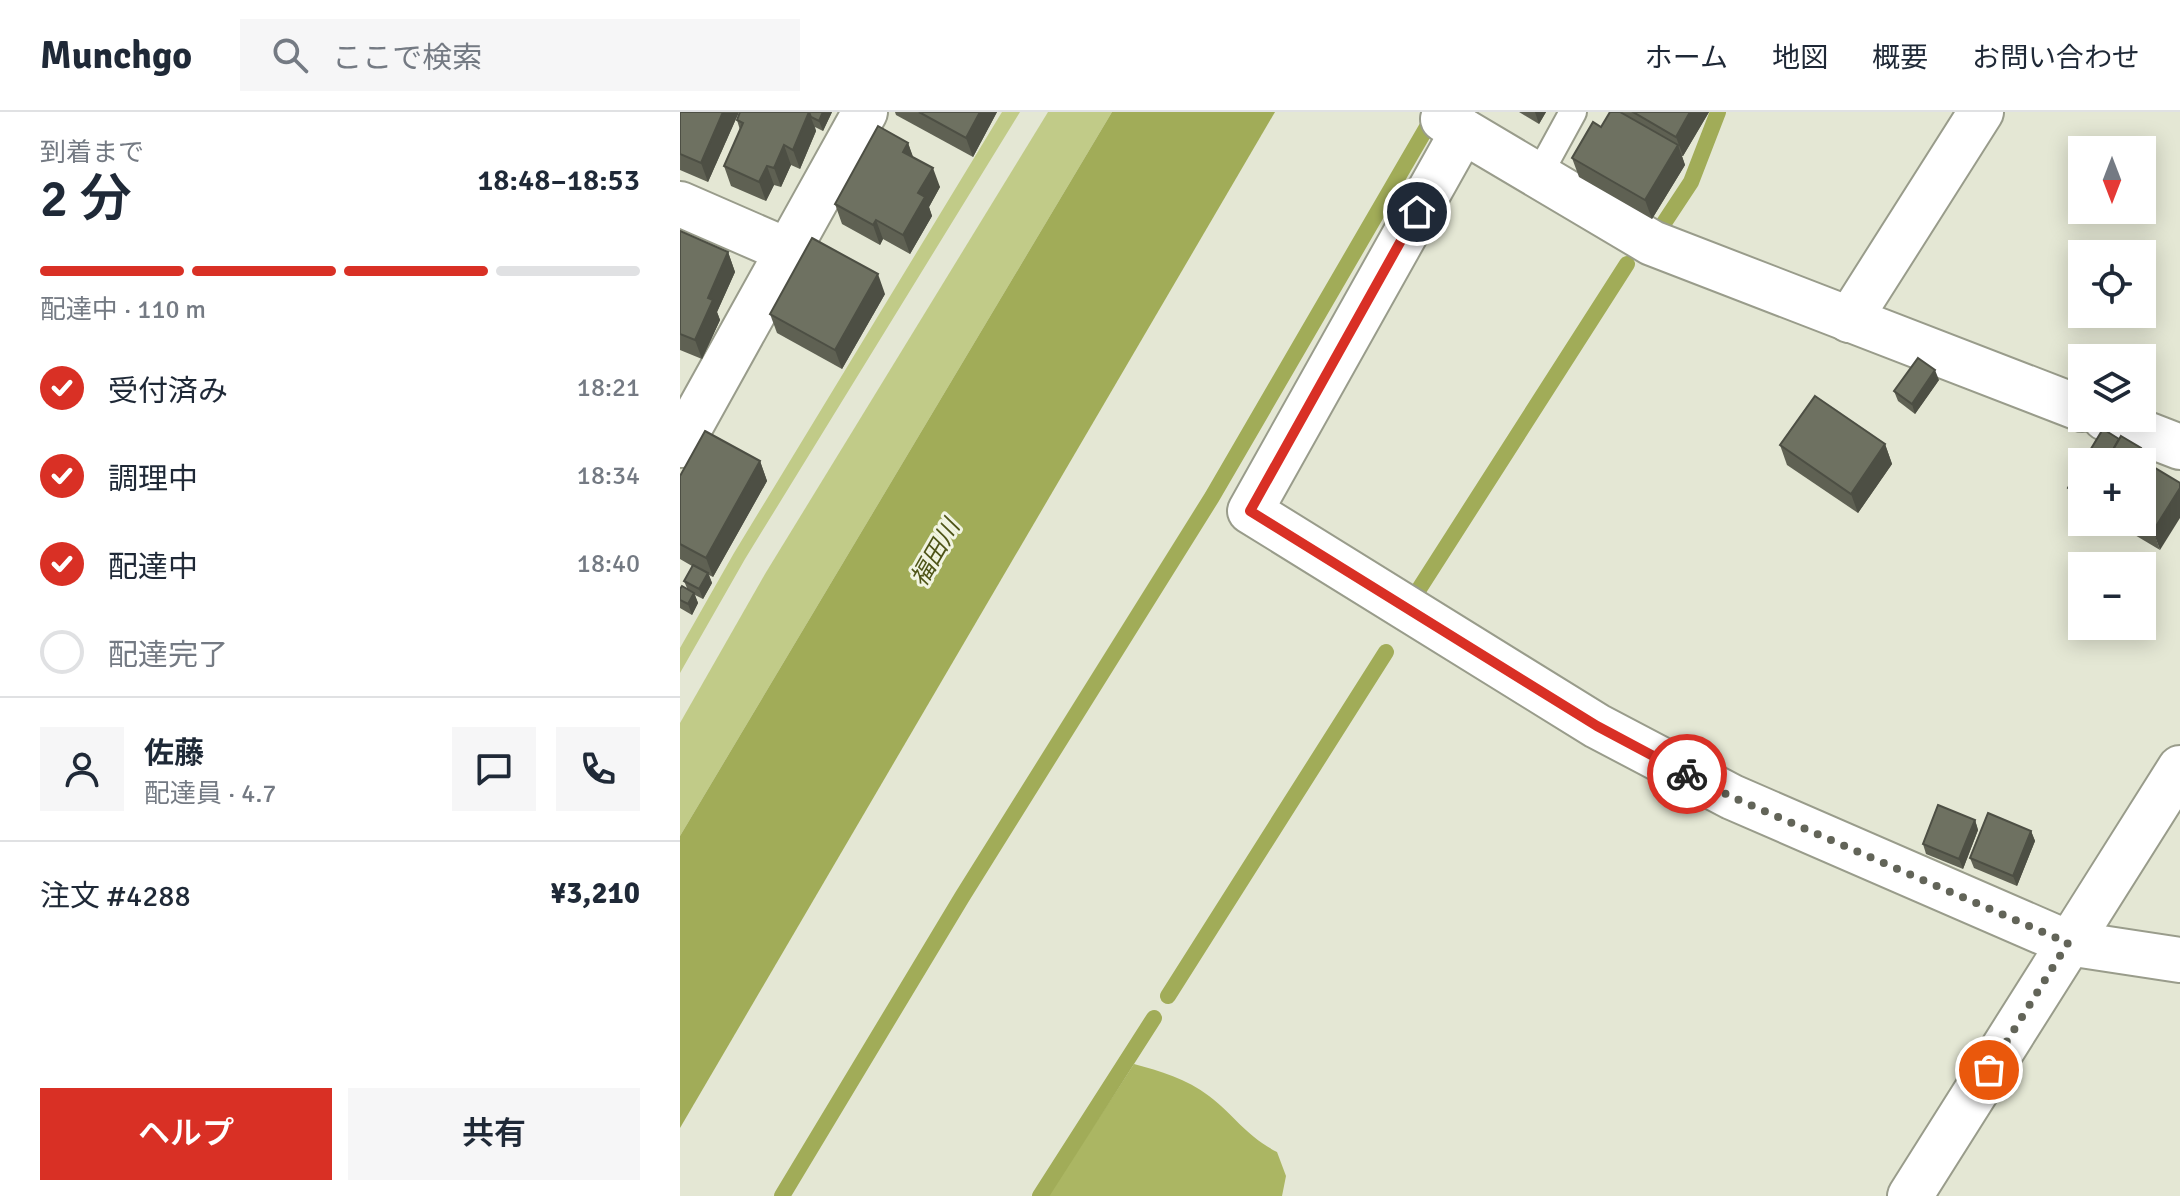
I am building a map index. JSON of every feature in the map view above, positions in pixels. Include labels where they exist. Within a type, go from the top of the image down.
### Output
[{"type":"street","points":[[680,445],[865,112]]},
{"type":"street","points":[[1849,320],[1981,112]]},
{"type":"street","points":[[2068,404],[1652,243],[1453,125],[1250,511],[1597,726],[1719,790],[2068,943],[2180,960]]},
{"type":"street","points":[[680,204],[788,251]]},
{"type":"street","points":[[2141,432],[2180,447]]},
{"type":"street","points":[[1910,1196],[2180,768]]},
{"type":"lane","points":[[1538,176],[1573,112]]},
{"type":"shaded area","points":[[1002,112],[1020,112],[745,559],[680,673],[680,648],[734,553]]},
{"type":"shaded area","points":[[1048,112],[1112,112],[680,836],[680,723],[765,574]]},
{"type":"shaded area","points":[[1134,1064],[1173,1076],[1201,1090],[1257,1139],[1277,1152],[1286,1176],[1282,1196],[1048,1196]]},
{"type":"water","name":"福田川","points":[[1112,112],[1275,112],[680,1128],[680,836]]},
{"type":"building","points":[[680,112],[723,112],[701,163],[680,154]]},
{"type":"building","points":[[740,112],[809,112],[793,150],[784,145],[774,168],[767,166],[759,182],[724,166],[743,123],[737,120]]},
{"type":"building","points":[[809,112],[823,112],[819,121]]},
{"type":"building","points":[[919,112],[980,112],[966,138]]},
{"type":"building","points":[[1610,112],[1620,112],[1678,145],[1645,200],[1572,158],[1593,122],[1601,127]]},
{"type":"building","points":[[1633,112],[1690,112],[1676,137]]},
{"type":"building","points":[[878,126],[908,143],[903,152],[933,168],[918,193],[925,197],[903,235],[876,220],[873,225],[835,204]]},
{"type":"building","points":[[680,231],[728,252],[708,298],[713,300],[695,340],[680,334]]},
{"type":"building","points":[[812,238],[878,274],[835,350],[770,314]]},
{"type":"building","points":[[1918,358],[1935,370],[1912,404],[1894,391]]},
{"type":"building","points":[[1815,396],[1885,444],[1851,494],[1780,445]]},
{"type":"building","points":[[705,431],[760,461],[706,558],[680,544],[680,476]]},
{"type":"building","points":[[2101,432],[2108,432],[2119,439],[2114,448],[2091,448]]},
{"type":"building","points":[[2121,436],[2141,448],[2114,448]]},
{"type":"building","points":[[2156,468],[2180,483],[2180,488],[2156,526]]},
{"type":"building","points":[[693,565],[708,573],[699,589],[684,581]]},
{"type":"building","points":[[682,586],[694,593],[688,604],[680,600]]},
{"type":"building","points":[[1938,805],[1975,820],[1959,859],[1923,844]]},
{"type":"building","points":[[1988,813],[2031,831],[2013,876],[1970,858]]},
{"type":"waterway","points":[[1658,232],[1691,182],[1718,112]]},
{"type":"waterway","points":[[782,1196],[962,897],[1212,497],[1434,115]]},
{"type":"waterway","points":[[1412,600],[1627,264]]},
{"type":"waterway","points":[[1168,996],[1386,652]]},
{"type":"waterway","points":[[1040,1196],[1154,1018]]},
{"type":"way so far","points":[[1687,774],[1732,797],[2068,943],[1989,1070]]},
{"type":"route","points":[[1417,212],[1250,511],[1597,726],[1687,774]]}]
